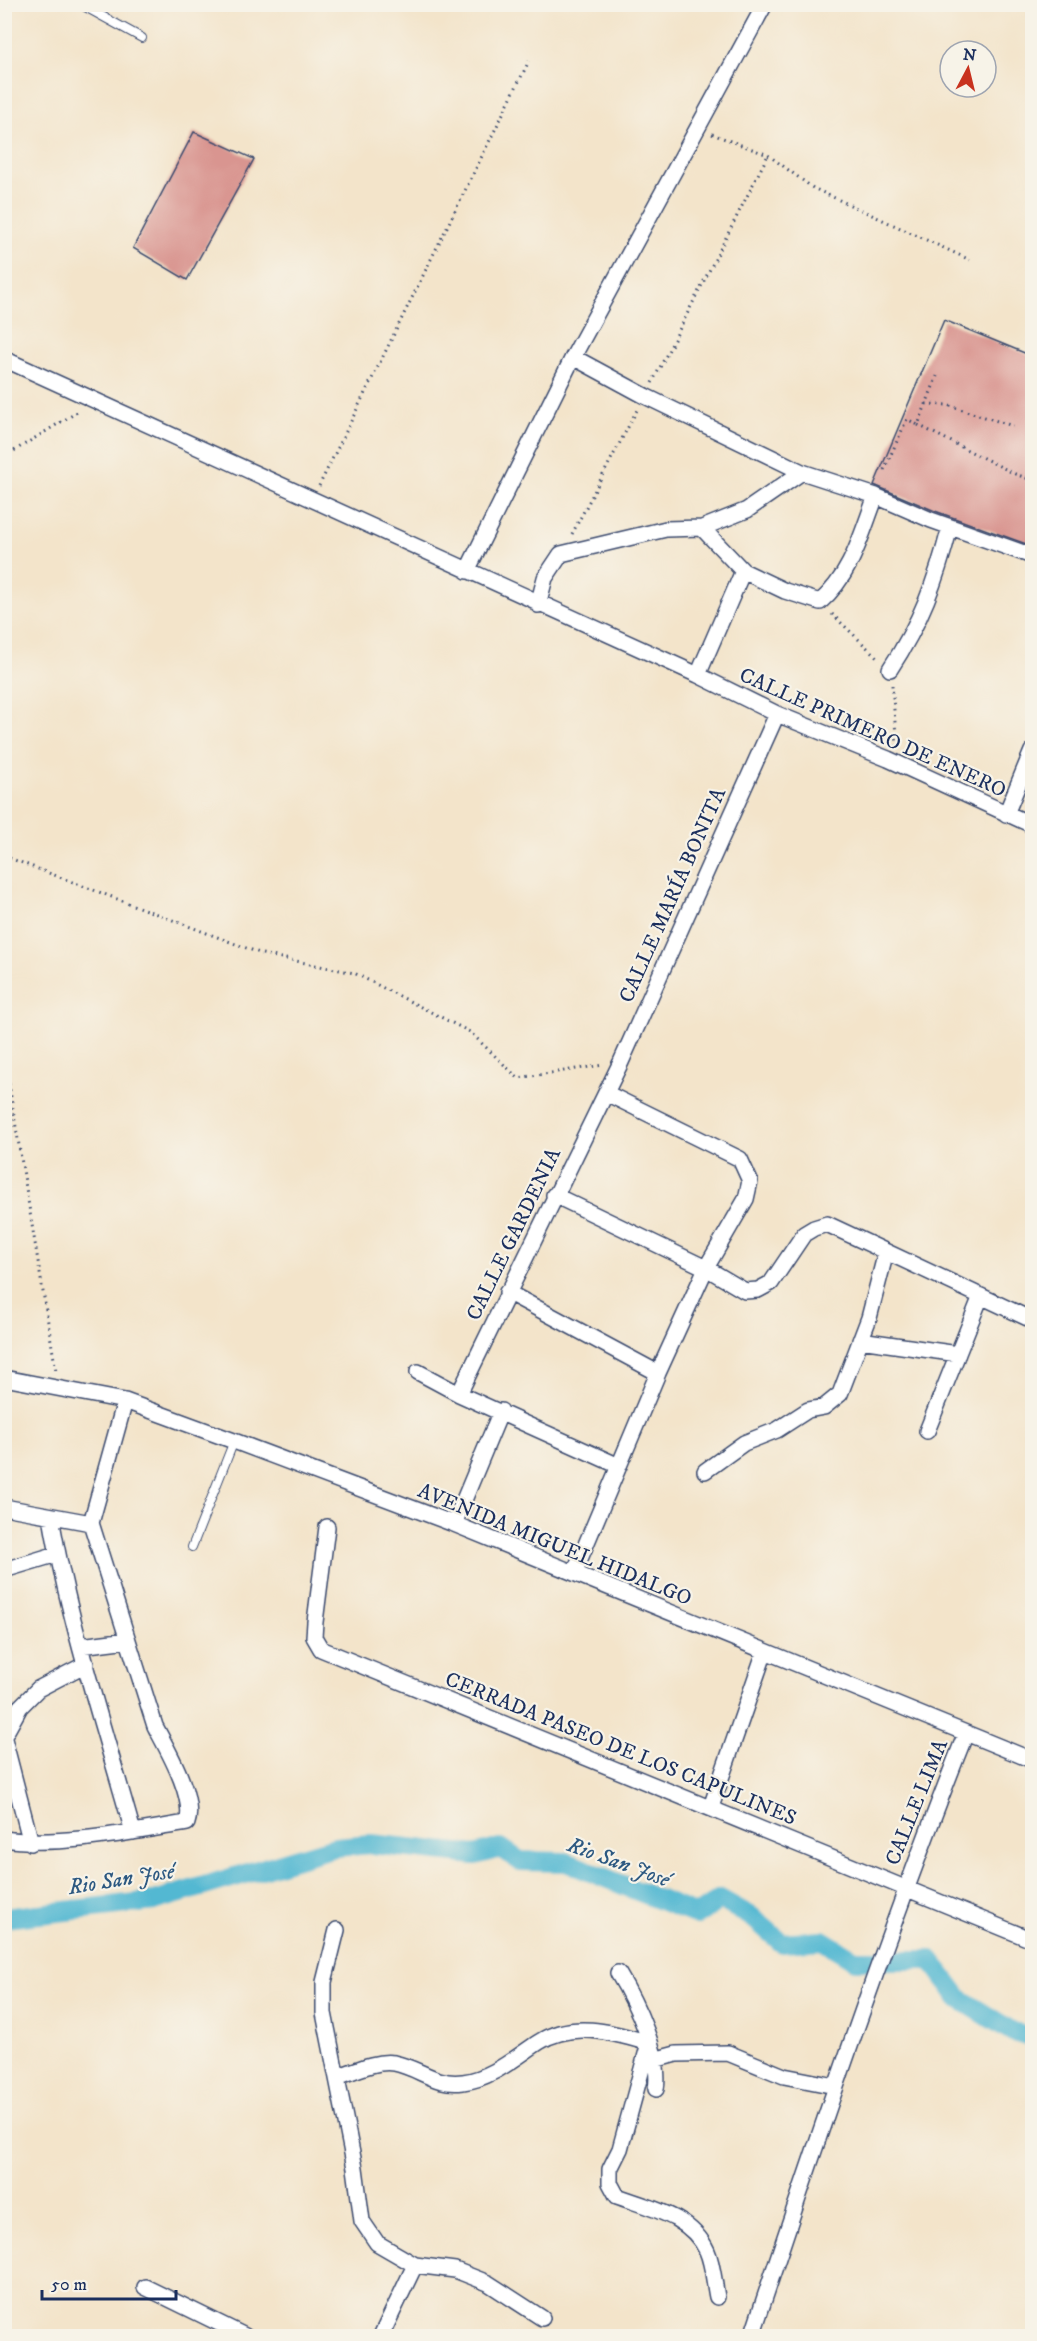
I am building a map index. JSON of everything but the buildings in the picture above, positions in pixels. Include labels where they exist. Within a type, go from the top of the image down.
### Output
[{"type":"street","points":[[467,571],[573,357],[765,4]]},
{"type":"street","points":[[573,357],[645,396],[802,471],[876,496],[950,527],[1032,556]]},
{"type":"street","name":"CALLE PRIMERO DE ENERO","points":[[4,359],[313,499],[538,605],[698,675],[777,714],[888,759],[1032,825]]},
{"type":"street","points":[[538,605],[545,578],[561,554],[666,529],[702,528],[747,510],[802,471]]},
{"type":"street","points":[[702,528],[743,571],[785,591],[820,602],[836,588],[848,571],[876,496]]},
{"type":"street","points":[[890,669],[913,634],[927,603],[950,527]]},
{"type":"street","points":[[698,675],[743,571]]},
{"type":"street","name":"CALLE MARÍA BONITA","points":[[606,1092],[777,714]]},
{"type":"street","points":[[1006,814],[1032,751]]},
{"type":"street","points":[[574,1573],[658,1373],[706,1268],[746,1199],[750,1180],[740,1159],[606,1092]]},
{"type":"street","name":"CALLE GARDENIA","points":[[459,1394],[554,1194],[606,1092]]},
{"type":"street","points":[[554,1194],[706,1268],[745,1291],[758,1290],[771,1283],[804,1234],[827,1224],[1032,1320]]},
{"type":"street","points":[[705,1471],[744,1443],[777,1430],[808,1410],[824,1407],[840,1394],[869,1318],[886,1252]]},
{"type":"street","points":[[507,1292],[658,1373]]},
{"type":"street","points":[[927,1431],[981,1296]]},
{"type":"street","points":[[860,1340],[958,1354]]},
{"type":"street","points":[[418,1372],[459,1394],[619,1466]]},
{"type":"street","name":"AVENIDA MIGUEL HIDALGO","points":[[4,1378],[125,1401],[234,1441],[453,1524],[1032,1760]]},
{"type":"street","points":[[4,1839],[31,1843],[133,1832],[187,1823],[191,1812],[170,1755],[155,1726],[92,1523],[125,1401]]},
{"type":"street","points":[[453,1524],[501,1411]]},
{"type":"street","points":[[4,1507],[92,1523]]},
{"type":"street","points":[[51,1517],[57,1554],[80,1646],[133,1832]]},
{"type":"street","name":"CERRADA PASEO DE LOS CAPULINES","points":[[327,1527],[314,1637],[321,1649],[1032,1940]]},
{"type":"street","points":[[4,1570],[57,1554]]},
{"type":"street","points":[[80,1646],[128,1640]]},
{"type":"street","points":[[711,1808],[765,1651]]},
{"type":"street","points":[[31,1843],[4,1738],[20,1707],[38,1689],[86,1664]]},
{"type":"street","name":"CALLE LIMA","points":[[752,2337],[887,1937],[966,1733]]},
{"type":"street","points":[[337,1930],[324,1982],[324,2002],[362,2221],[377,2243],[415,2265],[455,2270],[488,2283],[542,2318]]},
{"type":"street","points":[[618,1973],[632,1995],[649,2043],[658,2076],[656,2089]]},
{"type":"street","points":[[337,2077],[373,2065],[392,2062],[443,2084],[465,2082],[509,2063],[541,2040],[573,2031],[603,2030],[649,2043]]},
{"type":"street","points":[[649,2043],[620,2149],[610,2169],[610,2183],[617,2196],[660,2211],[690,2226],[708,2251],[717,2297]]},
{"type":"street","points":[[654,2060],[676,2054],[728,2054],[784,2076],[835,2086]]},
{"type":"street","points":[[381,2337],[415,2265]]},
{"type":"street","points":[[145,2287],[245,2337]]},
{"type":"lane","points":[[80,4],[142,38]]},
{"type":"lane","points":[[192,1547],[234,1441]]},
{"type":"path","points":[[313,499],[529,61]]},
{"type":"path","points":[[695,135],[716,134],[768,155],[813,188],[970,260]]},
{"type":"path","points":[[561,554],[645,396],[768,155]]},
{"type":"path","points":[[918,425],[937,376]]},
{"type":"path","points":[[4,457],[96,401]]},
{"type":"path","points":[[926,404],[947,405],[1013,426]]},
{"type":"path","points":[[884,470],[907,419],[1015,474],[1032,480]]},
{"type":"path","points":[[4,856],[262,954],[354,973],[470,1032],[518,1078],[621,1062]]},
{"type":"path","points":[[4,1054],[58,1387]]},
{"type":"waterway","name":"Rio San José","points":[[4,1918],[154,1901],[335,1847],[371,1844],[475,1855],[501,1848],[520,1861],[566,1862],[697,1915],[720,1899],[752,1917],[782,1943],[822,1940],[855,1960],[931,1960],[960,1999],[1013,2032],[1032,2037]]}]
